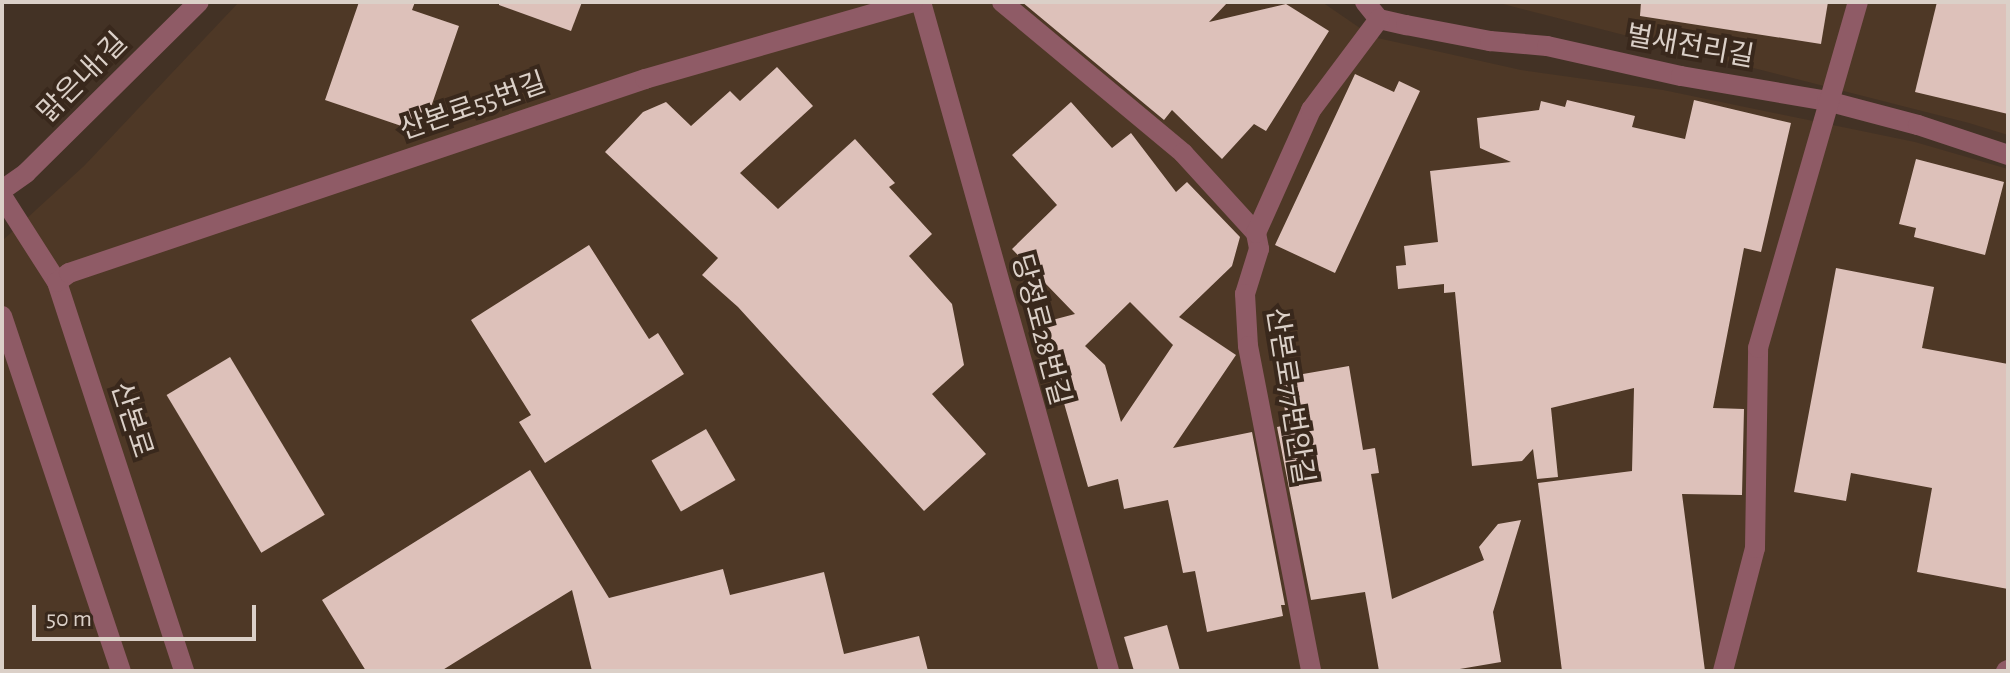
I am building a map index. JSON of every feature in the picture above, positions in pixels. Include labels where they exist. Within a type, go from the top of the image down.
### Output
[{"type":"street","name":"맑은내1길","points":[[2,190],[26,173],[199,2]]},
{"type":"street","name":"산본로55번길","points":[[57,282],[69,273],[645,79],[913,2]]},
{"type":"street","name":"당정로28번길","points":[[921,2],[1109,671]]},
{"type":"street","points":[[1002,2],[1183,153],[1256,233]]},
{"type":"street","points":[[1365,2],[1379,19]]},
{"type":"street","points":[[1723,671],[1755,548],[1758,348],[1858,2]]},
{"type":"street","name":"산본로77번안길","points":[[1311,671],[1248,346],[1245,294],[1259,249],[1256,233],[1311,110],[1342,64],[1379,19]]},
{"type":"street","name":"벌새전리길","points":[[1379,19],[1490,41],[1547,46],[1681,76],[1827,101],[2008,155]]},
{"type":"street","name":"산본로","points":[[2,196],[57,282],[184,671]]},
{"type":"street","points":[[2,316],[121,671]]},
{"type":"shaded area","points":[[239,2],[1322,2],[1373,37],[1521,70],[1663,90],[1915,142],[2008,169],[2008,671],[2,671],[2,241],[84,166]]},
{"type":"shaded area","points":[[1495,2],[2008,2],[2008,135],[1969,123]]},
{"type":"building","points":[[359,2],[415,2],[412,10],[459,26],[422,133],[325,100]]},
{"type":"building","points":[[499,2],[582,2],[571,31],[499,5]]},
{"type":"building","points":[[1022,2],[1228,2],[1209,22],[1286,4],[1329,31],[1266,131],[1254,124],[1222,159],[1172,110],[1164,120]]},
{"type":"building","points":[[1641,2],[1828,2],[1821,44],[1640,16]]},
{"type":"building","points":[[1937,2],[2008,2],[2008,114],[1915,92]]},
{"type":"building","points":[[777,67],[813,106],[740,173],[778,209],[855,139],[895,183],[889,187],[932,234],[909,256],[952,304],[964,365],[932,394],[986,454],[924,511],[738,307],[702,275],[718,258],[605,152],[643,112],[666,102],[691,126],[730,91],[740,101]]},
{"type":"building","points":[[1355,74],[1394,92],[1399,81],[1420,91],[1335,273],[1275,245]]},
{"type":"building","points":[[1567,100],[1635,116],[1632,127],[1685,139],[1694,100],[1791,123],[1761,252],[1744,248],[1713,408],[1744,409],[1742,495],[1682,494],[1705,671],[1562,671],[1538,483],[1632,471],[1634,388],[1551,408],[1558,477],[1537,479],[1533,449],[1522,461],[1472,466],[1455,292],[1444,293],[1444,284],[1398,289],[1396,266],[1406,265],[1404,246],[1438,242],[1430,171],[1511,162],[1480,148],[1477,118],[1539,110],[1541,101],[1565,107]]},
{"type":"building","points":[[1071,102],[1112,148],[1131,133],[1176,192],[1187,182],[1240,237],[1232,266],[1179,317],[1236,355],[1173,448],[1252,432],[1285,605],[1281,605],[1283,616],[1207,632],[1195,571],[1183,573],[1168,500],[1124,509],[1118,479],[1088,487],[1041,323],[1075,314],[1012,249],[1057,205],[1012,155]],"holes":[[[1130,302],[1173,345],[1121,422],[1105,365],[1085,346]]]},
{"type":"building","points":[[1916,159],[2004,182],[1985,255],[1914,237],[1916,228],[1899,224]]},
{"type":"building","points":[[589,245],[649,339],[658,333],[684,374],[545,463],[519,422],[531,415],[471,320]]},
{"type":"building","points":[[1836,268],[1934,287],[1922,348],[2008,364],[2008,589],[1917,572],[1932,488],[1851,473],[1846,501],[1794,492]]},
{"type":"building","points":[[230,357],[325,515],[261,553],[167,395]]},
{"type":"building","points":[[1349,366],[1363,450],[1375,448],[1379,473],[1371,474],[1392,599],[1484,560],[1479,547],[1498,524],[1521,520],[1493,612],[1501,662],[1448,671],[1379,671],[1365,592],[1311,600],[1277,427],[1287,425],[1280,378]]},
{"type":"building","points":[[706,429],[736,480],[681,512],[651,461]]},
{"type":"building","points":[[530,470],[609,598],[723,569],[730,595],[824,572],[844,654],[919,636],[928,671],[592,671],[572,590],[441,671],[366,671],[322,600]]},
{"type":"building","points":[[1167,625],[1180,671],[1134,671],[1124,637]]}]
